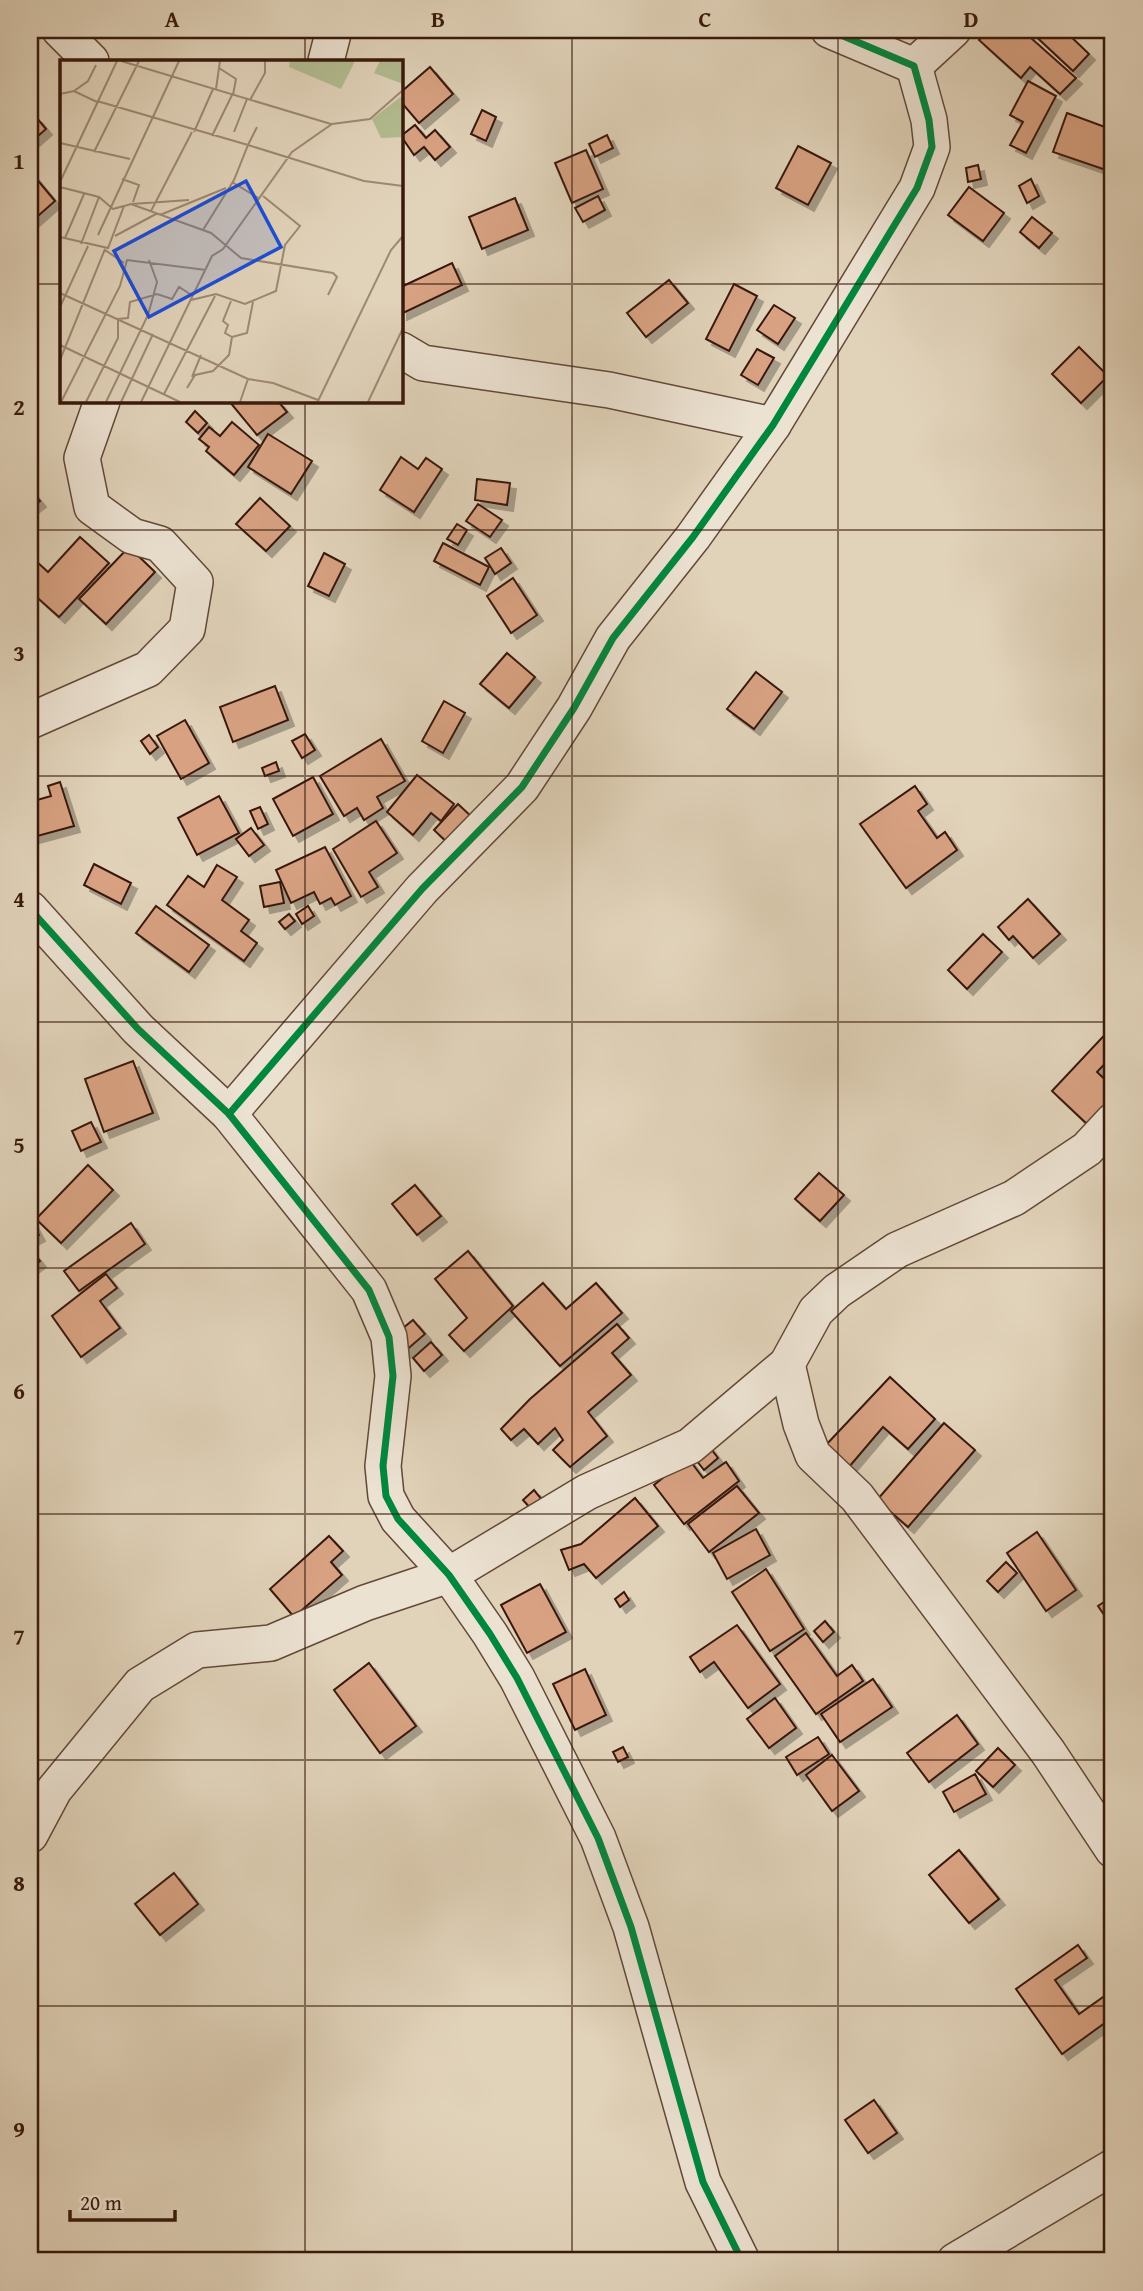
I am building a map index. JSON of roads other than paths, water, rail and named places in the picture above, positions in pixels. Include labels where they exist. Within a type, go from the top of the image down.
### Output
[{"type":"street","points":[[60,30],[90,60]]},
{"type":"street","points":[[326,60],[334,30]]},
{"type":"street","points":[[829,30],[914,66]]},
{"type":"street","points":[[914,66],[953,30]]},
{"type":"street","points":[[229,1114],[422,888],[522,787],[574,708],[613,638],[694,537],[773,425],[917,188],[932,147],[929,120],[914,66]]},
{"type":"street","points":[[402,351],[423,363],[609,390],[773,425]]},
{"type":"street","points":[[30,721],[148,669],[187,628],[195,582],[160,544],[132,536],[92,507],[82,458],[102,402]]},
{"type":"street","points":[[30,909],[138,1029],[229,1114],[369,1290],[389,1337],[393,1376],[383,1465],[386,1496],[398,1519],[449,1575],[517,1678],[598,1838],[631,1927],[703,2182],[742,2261]]},
{"type":"street","points":[[30,1835],[54,1790],[140,1685],[197,1650],[271,1643],[365,1602],[449,1575],[587,1492],[690,1446],[787,1364],[816,1311],[837,1291],[897,1250],[1014,1198],[1087,1149],[1113,1121]]},
{"type":"street","points":[[787,1364],[801,1424],[813,1455],[858,1497],[1048,1752],[1113,1850]]},
{"type":"street","points":[[955,2261],[1113,2167]]}]
